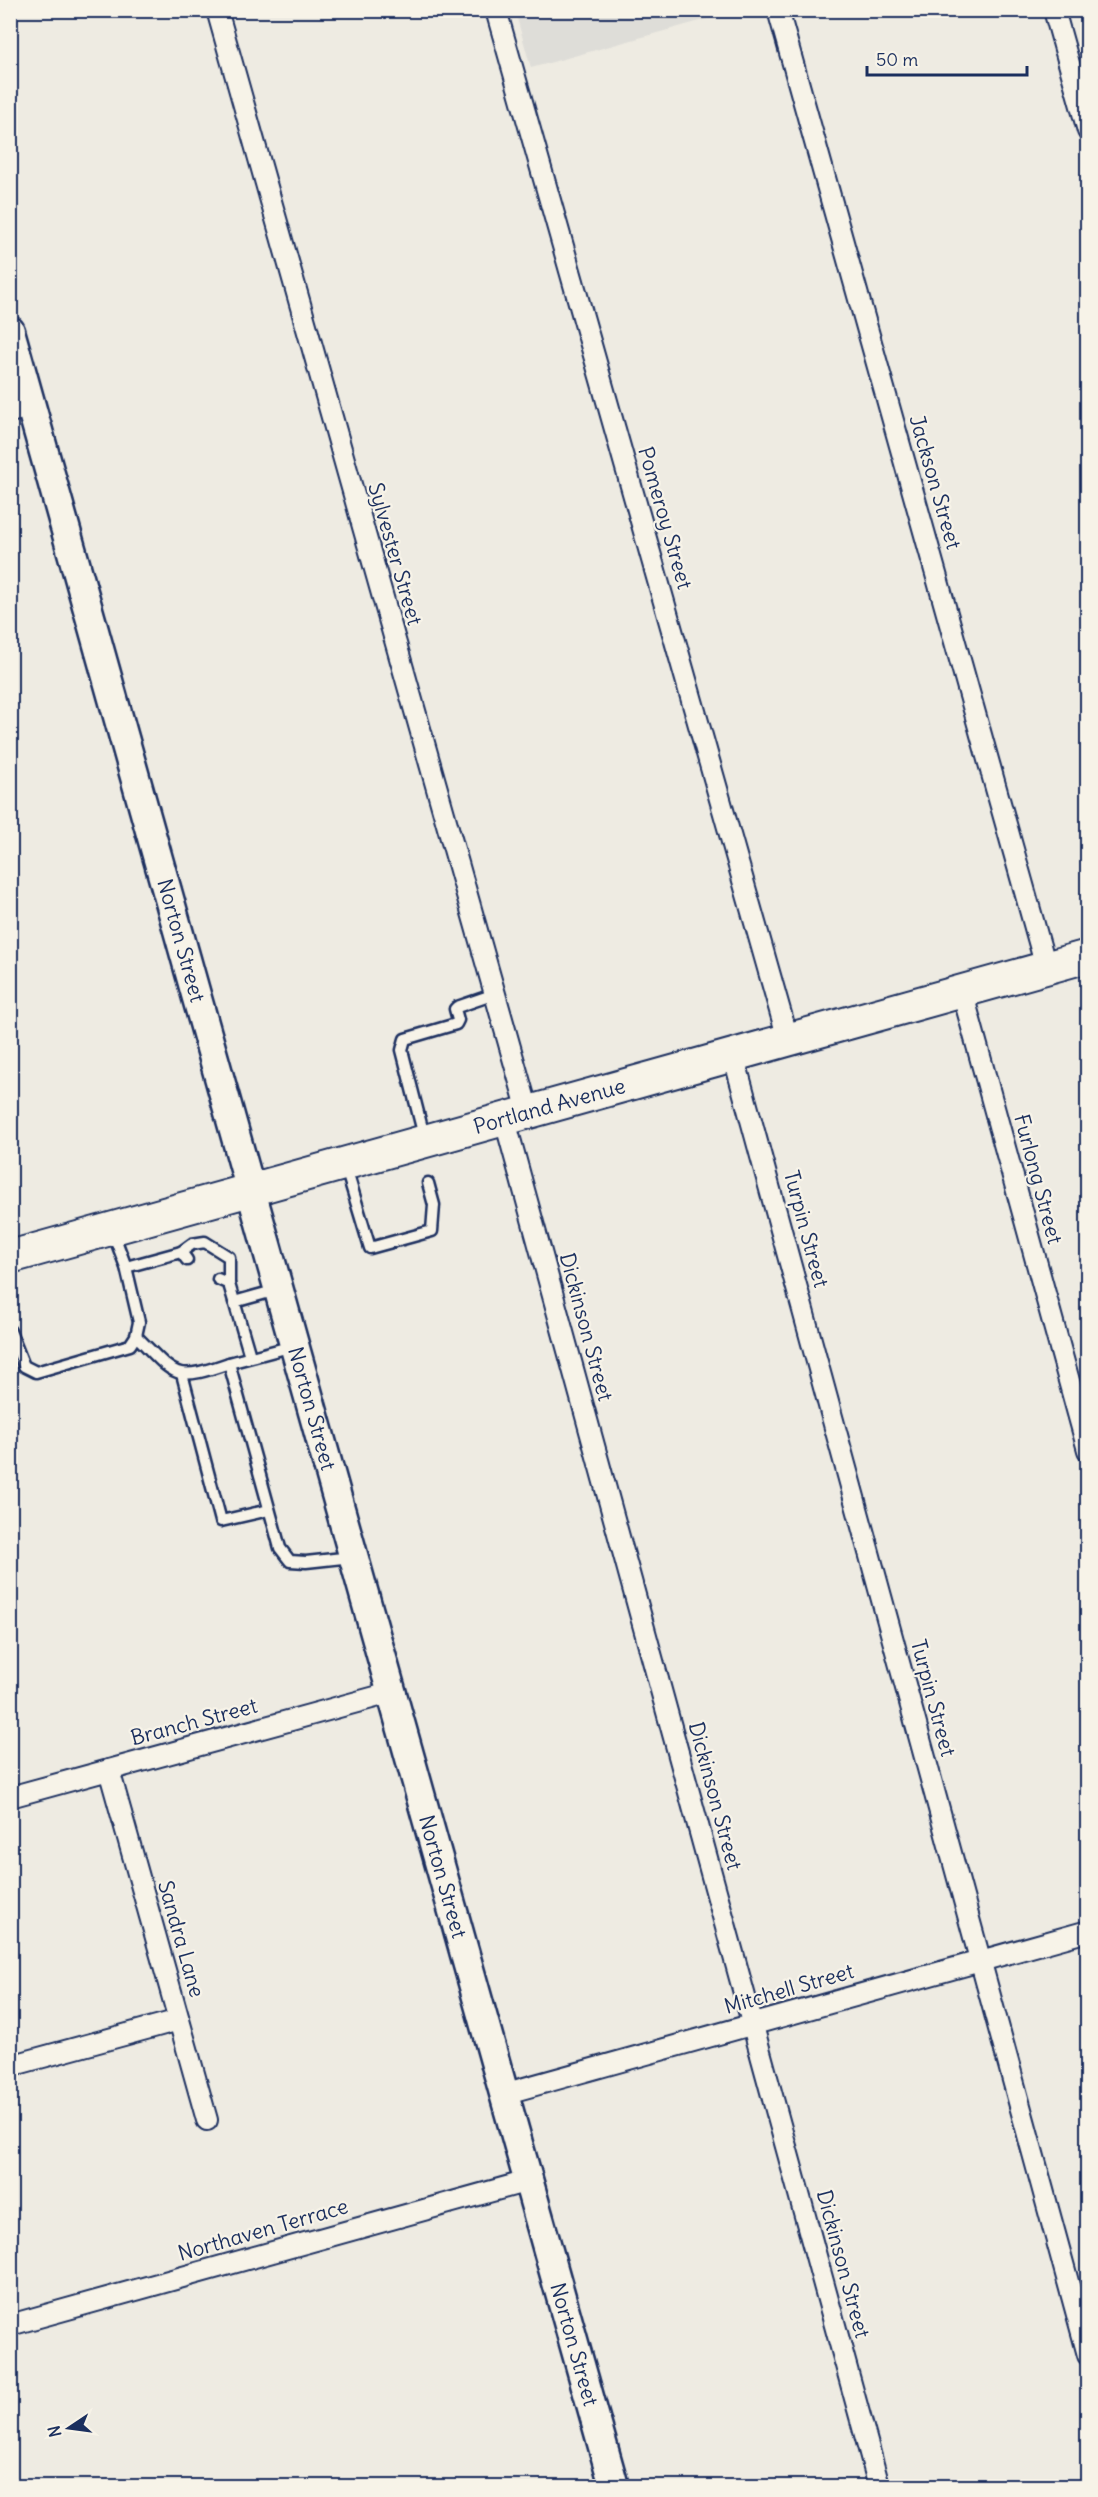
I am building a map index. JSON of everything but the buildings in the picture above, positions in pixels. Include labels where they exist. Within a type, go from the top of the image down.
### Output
[{"type":"main road","name":"Norton Street","points":[[10,331],[21,409],[252,1190],[293,1346],[614,2487]]},
{"type":"main road","name":"Portland Avenue","points":[[10,1257],[1088,956]]},
{"type":"street","name":"Sylvester Street","points":[[217,10],[495,994],[516,1114]]},
{"type":"street","name":"Pomeroy Street","points":[[496,10],[788,1039]]},
{"type":"street","name":"Jackson Street","points":[[778,10],[1047,967]]},
{"type":"street","points":[[1054,10],[1088,131]]},
{"type":"street","name":"Furlong Street","points":[[962,991],[1088,1450]]},
{"type":"street","name":"Turpin Street","points":[[733,1054],[1088,2355]]},
{"type":"street","name":"Dickinson Street","points":[[516,1114],[752,2024],[879,2487]]},
{"type":"street","name":"Branch Street","points":[[10,1797],[390,1693]]},
{"type":"street","name":"Sandra Lane","points":[[109,1770],[207,2120]]},
{"type":"street","name":"Mitchell Street","points":[[503,2094],[1088,1931]]},
{"type":"street","points":[[10,2066],[179,2020]]},
{"type":"street","name":"Northaven Terrace","points":[[10,2325],[528,2181]]},
{"type":"lane","points":[[426,1140],[402,1050],[405,1039],[456,1024],[458,1020],[455,1009],[457,1007],[495,994]]},
{"type":"lane","points":[[345,1164],[370,1248],[432,1231],[434,1205],[428,1183]]},
{"type":"lane","points":[[10,1331],[24,1366],[36,1372],[130,1345],[136,1336],[139,1322],[126,1267],[112,1229]]},
{"type":"lane","points":[[126,1267],[184,1256],[192,1244],[205,1242],[229,1257],[224,1282],[234,1302],[249,1356]]},
{"type":"lane","points":[[234,1302],[278,1289]]},
{"type":"lane","points":[[136,1336],[172,1371],[182,1374],[198,1374],[249,1356],[293,1346]]},
{"type":"lane","points":[[229,1363],[280,1548],[290,1561],[306,1562],[353,1557]]},
{"type":"lane","points":[[182,1374],[221,1521],[269,1510]]},
{"type":"shaded area","points":[[515,10],[736,11],[531,68]]}]
